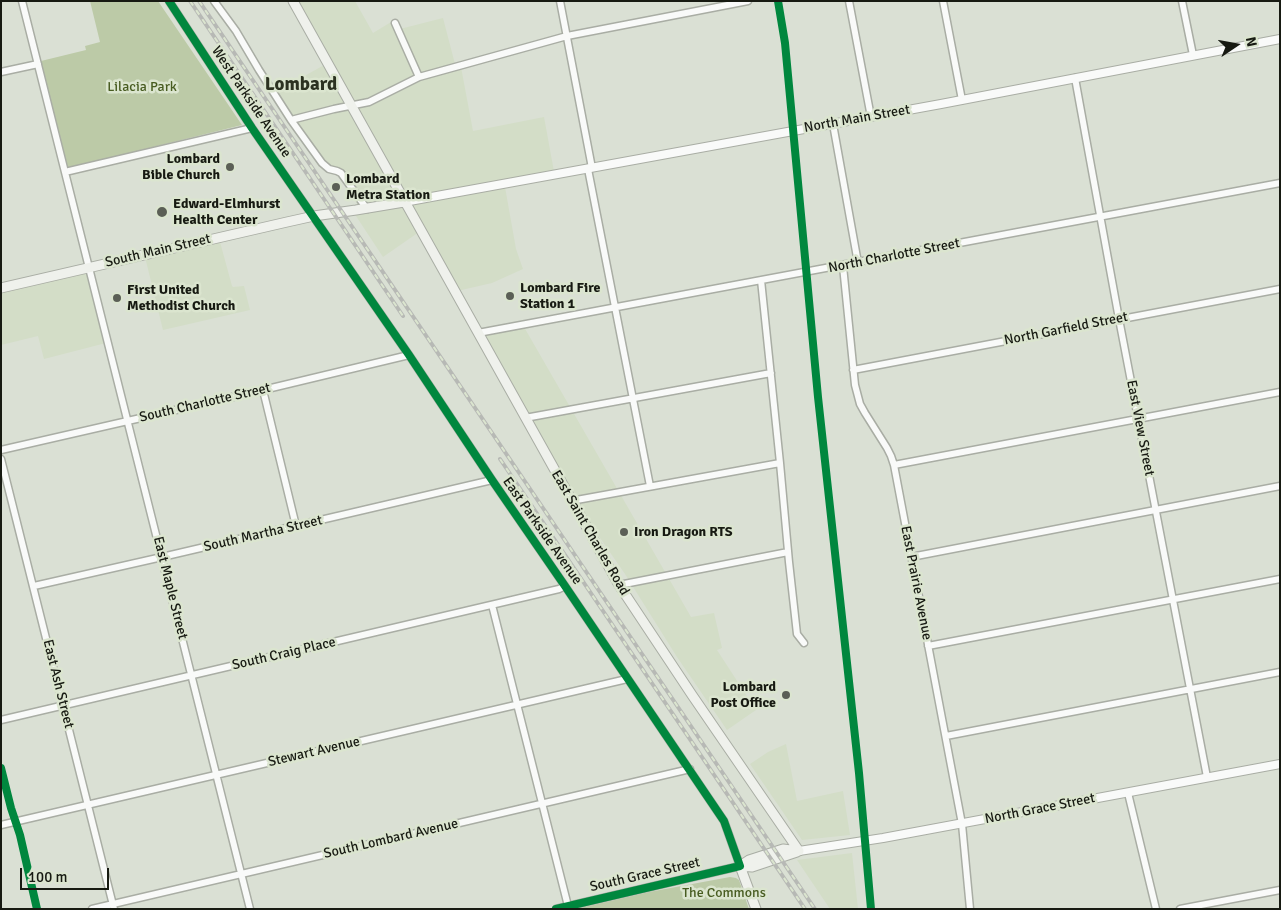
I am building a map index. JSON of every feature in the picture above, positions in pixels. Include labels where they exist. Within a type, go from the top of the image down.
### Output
[{"type":"main road","name":"East Saint Charles Road","points":[[293,1],[619,586],[799,851]]},
{"type":"main road","name":"South Main Street","points":[[1,288],[314,216],[404,202]]},
{"type":"main road","name":"North Grace Street","points":[[740,866],[749,860],[783,849],[799,851]]},
{"type":"main road","points":[[740,866],[756,909]]},
{"type":"street","name":"East Maple Street","points":[[22,1],[250,909]]},
{"type":"street","name":"West Parkside Avenue","points":[[169,1],[252,128],[314,216]]},
{"type":"street","points":[[214,1],[236,31],[291,120],[322,163],[341,173],[367,208]]},
{"type":"street","points":[[560,1],[650,486]]},
{"type":"street","points":[[291,120],[369,102],[419,77],[567,36],[724,4],[748,1]]},
{"type":"street","points":[[849,1],[871,117]]},
{"type":"street","points":[[943,1],[962,100]]},
{"type":"street","points":[[1182,1],[1193,55]]},
{"type":"street","points":[[395,23],[419,77]]},
{"type":"street","name":"North Main Street","points":[[404,202],[871,117],[1280,39]]},
{"type":"street","points":[[1,72],[38,64]]},
{"type":"street","name":"East View Street","points":[[1075,78],[1119,320],[1207,777]]},
{"type":"street","points":[[833,124],[858,263]]},
{"type":"street","points":[[65,172],[252,128]]},
{"type":"street","name":"North Charlotte Street","points":[[478,333],[843,266],[1174,202],[1280,184]]},
{"type":"street","name":"East Parkside Avenue","points":[[314,216],[721,815],[740,866]]},
{"type":"street","name":"East Prairie Avenue","points":[[843,266],[854,385],[860,404],[870,424],[891,456],[894,465],[962,824],[970,909]]},
{"type":"street","points":[[761,280],[797,634],[804,643]]},
{"type":"street","name":"North Garfield Street","points":[[853,370],[1280,289]]},
{"type":"street","name":"South Charlotte Street","points":[[1,450],[409,355]]},
{"type":"street","points":[[525,418],[771,373]]},
{"type":"street","points":[[263,390],[296,526]]},
{"type":"street","points":[[894,465],[1280,392]]},
{"type":"street","name":"East Ash Street","points":[[1,459],[113,906]]},
{"type":"street","points":[[571,502],[780,463]]},
{"type":"street","name":"South Martha Street","points":[[34,586],[162,558],[492,480]]},
{"type":"street","points":[[911,557],[1280,486]]},
{"type":"street","points":[[619,586],[788,552]]},
{"type":"street","points":[[928,646],[1280,579]]},
{"type":"street","name":"South Craig Place","points":[[1,720],[492,605],[565,586]]},
{"type":"street","points":[[492,605],[568,906]]},
{"type":"street","points":[[946,736],[1280,672]]},
{"type":"street","name":"Stewart Avenue","points":[[1,824],[627,678]]},
{"type":"street","name":"North Grace Street","points":[[799,851],[962,824],[1280,764]]},
{"type":"street","name":"South Lombard Avenue","points":[[92,909],[113,906],[690,769]]},
{"type":"street","points":[[1128,793],[1156,909]]},
{"type":"street","name":"South Grace Street","points":[[556,909],[740,866]]},
{"type":"street","points":[[1180,909],[1280,890]]},
{"type":"shaded area","points":[[297,1],[355,1],[373,33],[396,19],[400,29],[443,18],[455,64],[461,67],[473,131],[544,117],[555,177],[505,187],[516,249],[523,269],[492,283],[457,291]]},
{"type":"shaded area","points":[[326,64],[401,200],[360,208],[339,175],[325,171],[272,94]]},
{"type":"shaded area","points":[[403,205],[419,232],[383,257],[354,213]]},
{"type":"shaded area","points":[[220,242],[232,286],[244,286],[250,310],[163,330],[145,257]]},
{"type":"shaded area","points":[[87,270],[106,343],[44,359],[38,336],[1,345],[1,291]]},
{"type":"shaded area","points":[[524,327],[691,617],[714,613],[722,648],[717,650],[756,710],[727,730],[677,657],[625,574],[573,499],[483,336]]},
{"type":"shaded area","points":[[786,744],[797,801],[843,791],[850,835],[802,840],[750,764],[768,752]]},
{"type":"shaded area","points":[[852,853],[858,909],[830,909],[797,860]]},
{"type":"green space","name":"Lilacia Park","points":[[90,1],[158,1],[242,125],[68,168],[41,61],[86,50],[85,46],[100,42]]},
{"type":"green space","name":"The Commons","points":[[730,877],[739,880],[749,909],[576,909],[649,892]]},
{"type":"railway","points":[[190,1],[403,316]]},
{"type":"railway","points":[[199,1],[815,909]]},
{"type":"railway","points":[[500,459],[805,909]]},
{"type":"cycle path","points":[[169,1],[252,128],[409,355],[724,821],[740,866],[556,909]]},
{"type":"cycle path","points":[[778,1],[785,43],[818,397],[859,773],[871,909]]},
{"type":"cycle path","points":[[1,768],[20,835],[37,909]]},
{"type":"place","name":"Lombard Bible Church","points":[[230,167]]},
{"type":"place","name":"Lombard Metra Station","points":[[336,187]]},
{"type":"place","name":"Edward-Elmhurst Health Center","points":[[162,212]]},
{"type":"place","name":"Lombard Fire Station 1","points":[[510,296]]},
{"type":"place","name":"First United Methodist Church","points":[[117,298]]},
{"type":"place","name":"Iron Dragon RTS","points":[[624,532]]},
{"type":"place","name":"Lombard Post Office","points":[[786,695]]},
{"type":"district","name":"Lombard","points":[[301,85]]}]
